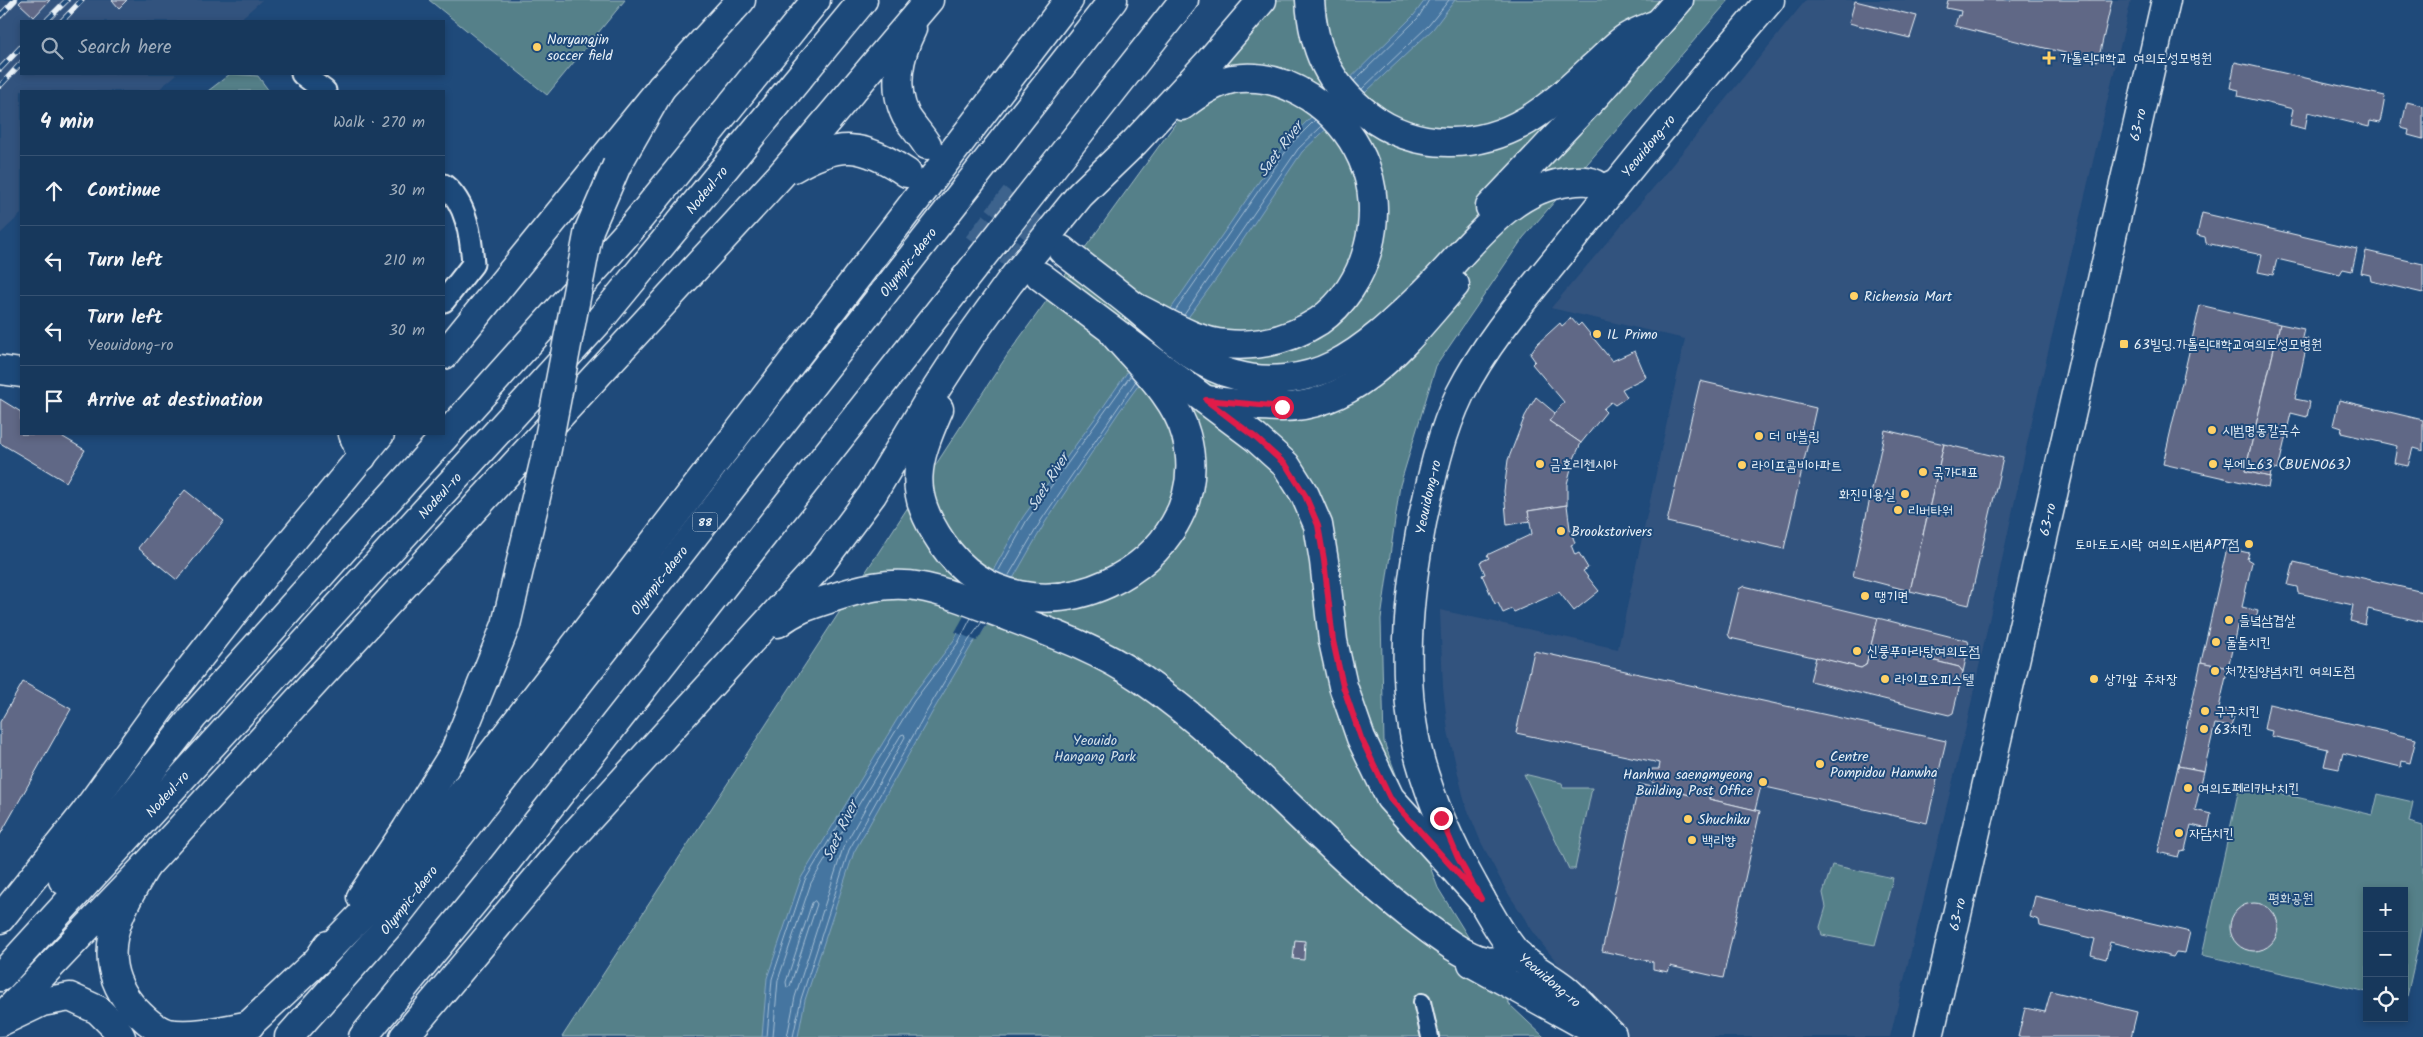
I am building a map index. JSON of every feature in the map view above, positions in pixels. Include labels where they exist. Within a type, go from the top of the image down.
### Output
[{"type":"main road","points":[[445,353],[662,88],[741,0]]},
{"type":"main road","name":"Nodeul-ro","points":[[0,948],[82,859],[193,717],[630,230],[816,0]]},
{"type":"main road","name":"Nodeul-ro","points":[[0,976],[598,322],[863,0]]},
{"type":"main road","points":[[146,866],[124,903],[113,932],[111,963],[123,994],[141,1016],[166,1033],[195,1035],[243,1031],[318,960],[397,878],[1068,0]]},
{"type":"main road","name":"Olympic-daero","points":[[289,1037],[390,924],[1113,0]]},
{"type":"main road","points":[[363,1037],[505,863],[1184,0]]},
{"type":"main road","points":[[404,1037],[571,838],[819,566],[872,495],[926,403],[970,336],[1080,195],[1135,142],[1209,62],[1262,0]]},
{"type":"main road","points":[[1310,0],[1316,40],[1327,68],[1340,88],[1355,104],[1392,129],[1412,138],[1438,142],[1466,142],[1497,136],[1528,121],[1566,93],[1626,38],[1658,24]]},
{"type":"main road","points":[[1306,375],[1349,349],[1391,312],[1597,94],[1679,0]]},
{"type":"main road","name":"Yeouidong-ro","points":[[1614,1037],[1565,989],[1519,955],[1481,899],[1444,826],[1420,759],[1410,697],[1408,636],[1414,564],[1432,476],[1444,432],[1460,395],[1480,359],[1505,323],[1617,183],[1770,0]]},
{"type":"main road","name":"63-ro","points":[[1929,1037],[2166,0]]},
{"type":"main road","points":[[925,5],[901,55],[899,93],[906,116],[927,145]]},
{"type":"main road","points":[[0,1021],[146,866],[781,175],[925,5]]},
{"type":"main road","points":[[1135,142],[1202,90],[1231,80],[1256,78],[1280,82],[1302,92],[1336,121],[1362,158],[1371,189],[1373,215],[1370,242],[1361,271],[1348,295],[1329,314],[1306,330],[1282,340],[1251,344],[1216,355]]},
{"type":"main road","points":[[318,960],[406,830],[454,753],[506,624],[545,459],[589,230],[617,165],[662,88]]},
{"type":"main road","points":[[781,175],[821,152],[844,149],[865,150],[887,160],[907,173]]},
{"type":"main road","points":[[1062,250],[1135,307],[1199,338],[1234,375],[1254,379],[1280,380],[1306,375],[1333,366],[1358,351],[1426,291],[1487,228],[1513,205],[1541,187],[1587,180],[1596,182],[1603,189],[1617,183]]},
{"type":"main road","points":[[1191,399],[1282,407],[1324,401],[1349,390],[1374,373],[1479,259],[1506,234],[1533,214],[1558,200],[1580,194],[1596,194],[1617,183]]},
{"type":"main road","points":[[1040,276],[1114,334],[1191,399],[1256,438],[1286,465],[1305,495],[1318,525],[1333,641],[1343,686],[1361,738],[1390,798],[1481,899]]},
{"type":"main road","points":[[970,336],[927,437],[919,463],[918,491],[926,520],[965,571],[990,588],[1020,597],[1048,599],[1084,593],[1114,581],[1142,564],[1164,540],[1183,509],[1191,477],[1186,436],[1191,399]]},
{"type":"main road","points":[[0,919],[84,814],[166,700],[253,588],[358,445],[378,435]]},
{"type":"main road","points":[[738,655],[793,610],[864,587],[898,583],[925,586],[955,596],[1093,651],[1138,677],[1176,704],[1231,751],[1437,944],[1606,1037]]},
{"type":"main road","points":[[1376,888],[1426,927],[1464,952],[1483,960],[1500,962],[1519,955]]},
{"type":"main road","points":[[0,1021],[42,1002],[70,997],[98,1010],[116,1028],[121,1037]]},
{"type":"street","points":[[303,75],[323,90]]},
{"type":"street","points":[[445,186],[462,210],[471,237],[473,264],[445,300]]},
{"type":"street","points":[[1422,1002],[1430,1037]]},
{"type":"shaded area","points":[[0,0],[262,0],[239,20],[20,20],[20,75],[176,75],[158,90],[20,90],[20,215],[0,234]]},
{"type":"shaded area","points":[[1806,0],[2131,0],[2033,416],[1966,727],[1890,1037],[1631,1037],[1560,966],[1538,939],[1506,890],[1481,842],[1465,803],[1448,731],[1443,687],[1440,610],[1618,649],[1685,339],[1551,308],[1659,181]]},
{"type":"green space","name":"Noryangjin soccer field","points":[[429,0],[625,0],[547,95]]},
{"type":"green space","name":"Yeouido Hangang Park","points":[[1265,0],[1729,0],[1523,238],[1436,366],[1400,485],[1381,619],[1384,742],[1438,888],[1510,1005],[1544,1037],[562,1037],[1008,354]]},
{"type":"green space","points":[[229,75],[244,75],[258,76],[268,90],[209,90]]},
{"type":"green space","points":[[1524,774],[1562,783],[1563,788],[1592,788],[1575,869],[1569,869]]},
{"type":"green space","name":"평화공원","points":[[2240,784],[2373,815],[2378,794],[2413,802],[2409,822],[2423,826],[2423,924],[2408,992],[2408,887],[2363,887],[2363,991],[2202,955]]},
{"type":"green space","points":[[1832,865],[1893,878],[1875,945],[1822,935],[1820,927],[1826,907],[1823,893]]},
{"type":"water","name":"Saet River","points":[[1425,0],[1455,0],[1433,29],[1302,152],[1222,271],[1119,412],[1046,521],[983,631],[973,643],[933,711],[854,852],[805,1000],[798,1037],[762,1037],[767,978],[801,878],[910,698],[954,640],[1023,517],[1101,410],[1287,141],[1414,15]]},
{"type":"pier","points":[[988,573],[1013,583],[977,641],[955,632]]},
{"type":"building","points":[[22,0],[50,0],[34,17],[19,3]]},
{"type":"building","points":[[112,0],[127,0],[119,8]]},
{"type":"building","points":[[1948,0],[2112,0],[2098,61],[1955,26],[1961,11],[1946,8]]},
{"type":"building","points":[[1855,1],[1917,16],[1910,38],[1849,23]]},
{"type":"building","points":[[2235,62],[2385,96],[2380,123],[2370,121],[2369,127],[2308,112],[2305,129],[2290,125],[2293,109],[2238,96],[2239,90],[2230,88]]},
{"type":"building","points":[[2407,102],[2423,106],[2423,139],[2408,135],[2409,130],[2401,128]]},
{"type":"building","points":[[2202,213],[2357,249],[2352,271],[2343,269],[2340,274],[2277,259],[2273,275],[2258,272],[2262,255],[2206,243],[2205,237],[2197,235]]},
{"type":"building","points":[[2366,251],[2423,264],[2423,293],[2371,281],[2370,275],[2361,273]]},
{"type":"building","points":[[2200,305],[2280,324],[2245,471],[2270,477],[2268,488],[2163,464]]},
{"type":"building","points":[[1571,318],[1578,326],[1581,323],[1612,361],[1635,351],[1646,377],[1622,389],[1627,397],[1615,405],[1611,402],[1603,409],[1606,412],[1581,443],[1549,421],[1564,402],[1532,364],[1535,361],[1530,354],[1537,344],[1560,323],[1562,326]]},
{"type":"building","points":[[2280,324],[2304,329],[2302,338],[2308,339],[2295,399],[2310,402],[2307,417],[2291,413],[2278,470],[2272,468],[2270,477],[2245,471]]},
{"type":"building","name":"라이프콤비아파트","points":[[1700,381],[1816,408],[1784,549],[1667,522]]},
{"type":"building","name":"금호리첸시아","points":[[1536,397],[1555,413],[1549,421],[1581,443],[1573,461],[1567,484],[1567,505],[1528,511],[1530,521],[1507,525],[1504,491],[1508,460],[1525,416]]},
{"type":"building","points":[[0,399],[20,411],[20,435],[60,435],[85,450],[66,482],[0,443]]},
{"type":"building","points":[[2339,400],[2423,420],[2423,451],[2413,448],[2408,466],[2394,463],[2397,446],[2341,433],[2342,428],[2333,425]]},
{"type":"building","name":"리버타워","points":[[1885,430],[1944,444],[1910,591],[1853,576]]},
{"type":"building","points":[[1944,444],[2003,458],[1969,605],[1910,591]]},
{"type":"building","points":[[185,490],[224,521],[177,580],[138,548]]},
{"type":"building","points":[[1567,505],[1570,529],[1575,543],[1571,545],[1575,555],[1579,553],[1588,568],[1583,571],[1599,591],[1574,611],[1559,592],[1514,612],[1512,609],[1503,613],[1498,603],[1495,604],[1482,575],[1485,574],[1480,562],[1489,558],[1487,555],[1532,534],[1528,511]]},
{"type":"building","points":[[2227,548],[2249,553],[2247,559],[2252,562],[2242,607],[2258,611],[2254,626],[2238,622],[2228,668],[2201,662]]},
{"type":"building","points":[[2294,562],[2423,592],[2423,622],[2368,609],[2365,625],[2350,621],[2353,605],[2298,593],[2297,587],[2288,585]]},
{"type":"building","points":[[1744,586],[1878,618],[1866,665],[1861,668],[1730,638],[1728,634],[1739,589]]},
{"type":"building","points":[[1878,618],[1968,641],[1969,645],[1963,672],[1959,667],[1871,645]]},
{"type":"building","name":"라이프오피스텔","points":[[1871,645],[1959,667],[1963,672],[1953,713],[1949,715],[1810,681],[1816,657],[1861,668],[1866,665]]},
{"type":"building","points":[[1534,651],[1946,741],[1927,823],[1761,786],[1755,810],[1709,799],[1709,793],[1693,789],[1690,795],[1654,787],[1655,784],[1649,780],[1648,774],[1652,769],[1659,769],[1660,763],[1516,733]]},
{"type":"building","points":[[2201,662],[2228,668],[2219,708],[2235,712],[2231,727],[2215,724],[2204,771],[2178,766]]},
{"type":"building","points":[[23,682],[71,709],[0,835],[0,722]]},
{"type":"building","points":[[2269,704],[2416,739],[2410,763],[2402,761],[2401,767],[2343,753],[2339,769],[2324,766],[2328,749],[2271,736],[2272,731],[2264,729]]},
{"type":"building","points":[[2178,766],[2204,771],[2195,810],[2211,814],[2208,829],[2191,825],[2185,850],[2180,851],[2178,857],[2158,852]]},
{"type":"building","points":[[1639,784],[1690,795],[1693,789],[1709,793],[1709,799],[1760,811],[1723,978],[1670,966],[1668,972],[1653,969],[1653,962],[1602,951]]},
{"type":"building","points":[[2035,896],[2190,932],[2185,953],[2176,952],[2173,957],[2110,942],[2106,959],[2091,955],[2095,939],[2040,926],[2039,920],[2030,917]]},
{"type":"building","points":[[2254,903],[2263,905],[2271,910],[2276,918],[2278,927],[2276,936],[2271,944],[2263,949],[2254,951],[2245,949],[2237,944],[2232,936],[2230,927],[2232,918],[2237,910],[2245,905]]},
{"type":"building","points":[[1295,940],[1305,941],[1304,960],[1293,959]]},
{"type":"building","points":[[2051,991],[2137,1012],[2131,1037],[2018,1037],[2025,1008],[2045,1012]]},
{"type":"tunnel","points":[[929,146],[1062,250]]},
{"type":"tunnel","points":[[908,174],[1040,276]]},
{"type":"railway","points":[[0,16],[15,0]]},
{"type":"railway","points":[[47,20],[67,0]]},
{"type":"railway","points":[[63,20],[82,0]]},
{"type":"railway","points":[[0,69],[20,48]]},
{"type":"railway","points":[[0,86],[20,64]]},
{"type":"place","name":"Noryangjin soccer field","points":[[537,47]]},
{"type":"place","name":"가톨릭대학교 여의도성모병원","points":[[2049,58]]},
{"type":"place","name":"Richensia Mart","points":[[1854,296]]},
{"type":"place","name":"IL Primo","points":[[1597,334]]},
{"type":"place","name":"63빌딩.가톨릭대학교여의도성모병원","points":[[2124,344]]},
{"type":"place","name":"시범명동칼국수","points":[[2212,430]]},
{"type":"place","name":"더 마블링","points":[[1759,436]]},
{"type":"place","name":"금호리첸시아","points":[[1540,464]]},
{"type":"place","name":"부에노63 (BUENO63)","points":[[2213,464]]},
{"type":"place","name":"라이프콤비아파트","points":[[1742,465]]},
{"type":"place","name":"국가대표","points":[[1923,472]]},
{"type":"place","name":"화진미용실","points":[[1905,494]]},
{"type":"place","name":"리버타워","points":[[1898,510]]},
{"type":"place","name":"Brookstorivers","points":[[1561,531]]},
{"type":"place","name":"토마토도시락 여의도시범APT점","points":[[2249,544]]},
{"type":"place","name":"땡기면","points":[[1865,596]]},
{"type":"place","name":"들녘삼겹살","points":[[2229,620]]},
{"type":"place","name":"둘둘치킨","points":[[2216,642]]},
{"type":"place","name":"신룽푸마라탕여의도점","points":[[1857,651]]},
{"type":"place","name":"처갓집양념치킨 여의도점","points":[[2215,671]]},
{"type":"place","name":"라이프오피스텔","points":[[1885,679]]},
{"type":"place","name":"상가앞 주차장","points":[[2094,679]]},
{"type":"place","name":"구구치킨","points":[[2205,711]]},
{"type":"place","name":"63치킨","points":[[2204,729]]},
{"type":"place","name":"Centre Pompidou Hanwha","points":[[1820,764]]},
{"type":"place","name":"Hanhwa saengmyeong Building Post Office","points":[[1763,782]]},
{"type":"place","name":"여의도페리카나치킨","points":[[2188,788]]},
{"type":"place","name":"Shuchiku","points":[[1688,819]]},
{"type":"place","name":"자담치킨","points":[[2179,833]]},
{"type":"place","name":"백리향","points":[[1692,840]]},
{"type":"route","points":[[1282,407],[1206,400],[1256,438],[1286,465],[1305,495],[1318,525],[1333,641],[1343,686],[1361,738],[1390,798],[1431,846],[1481,899],[1458,858],[1441,818]]}]
